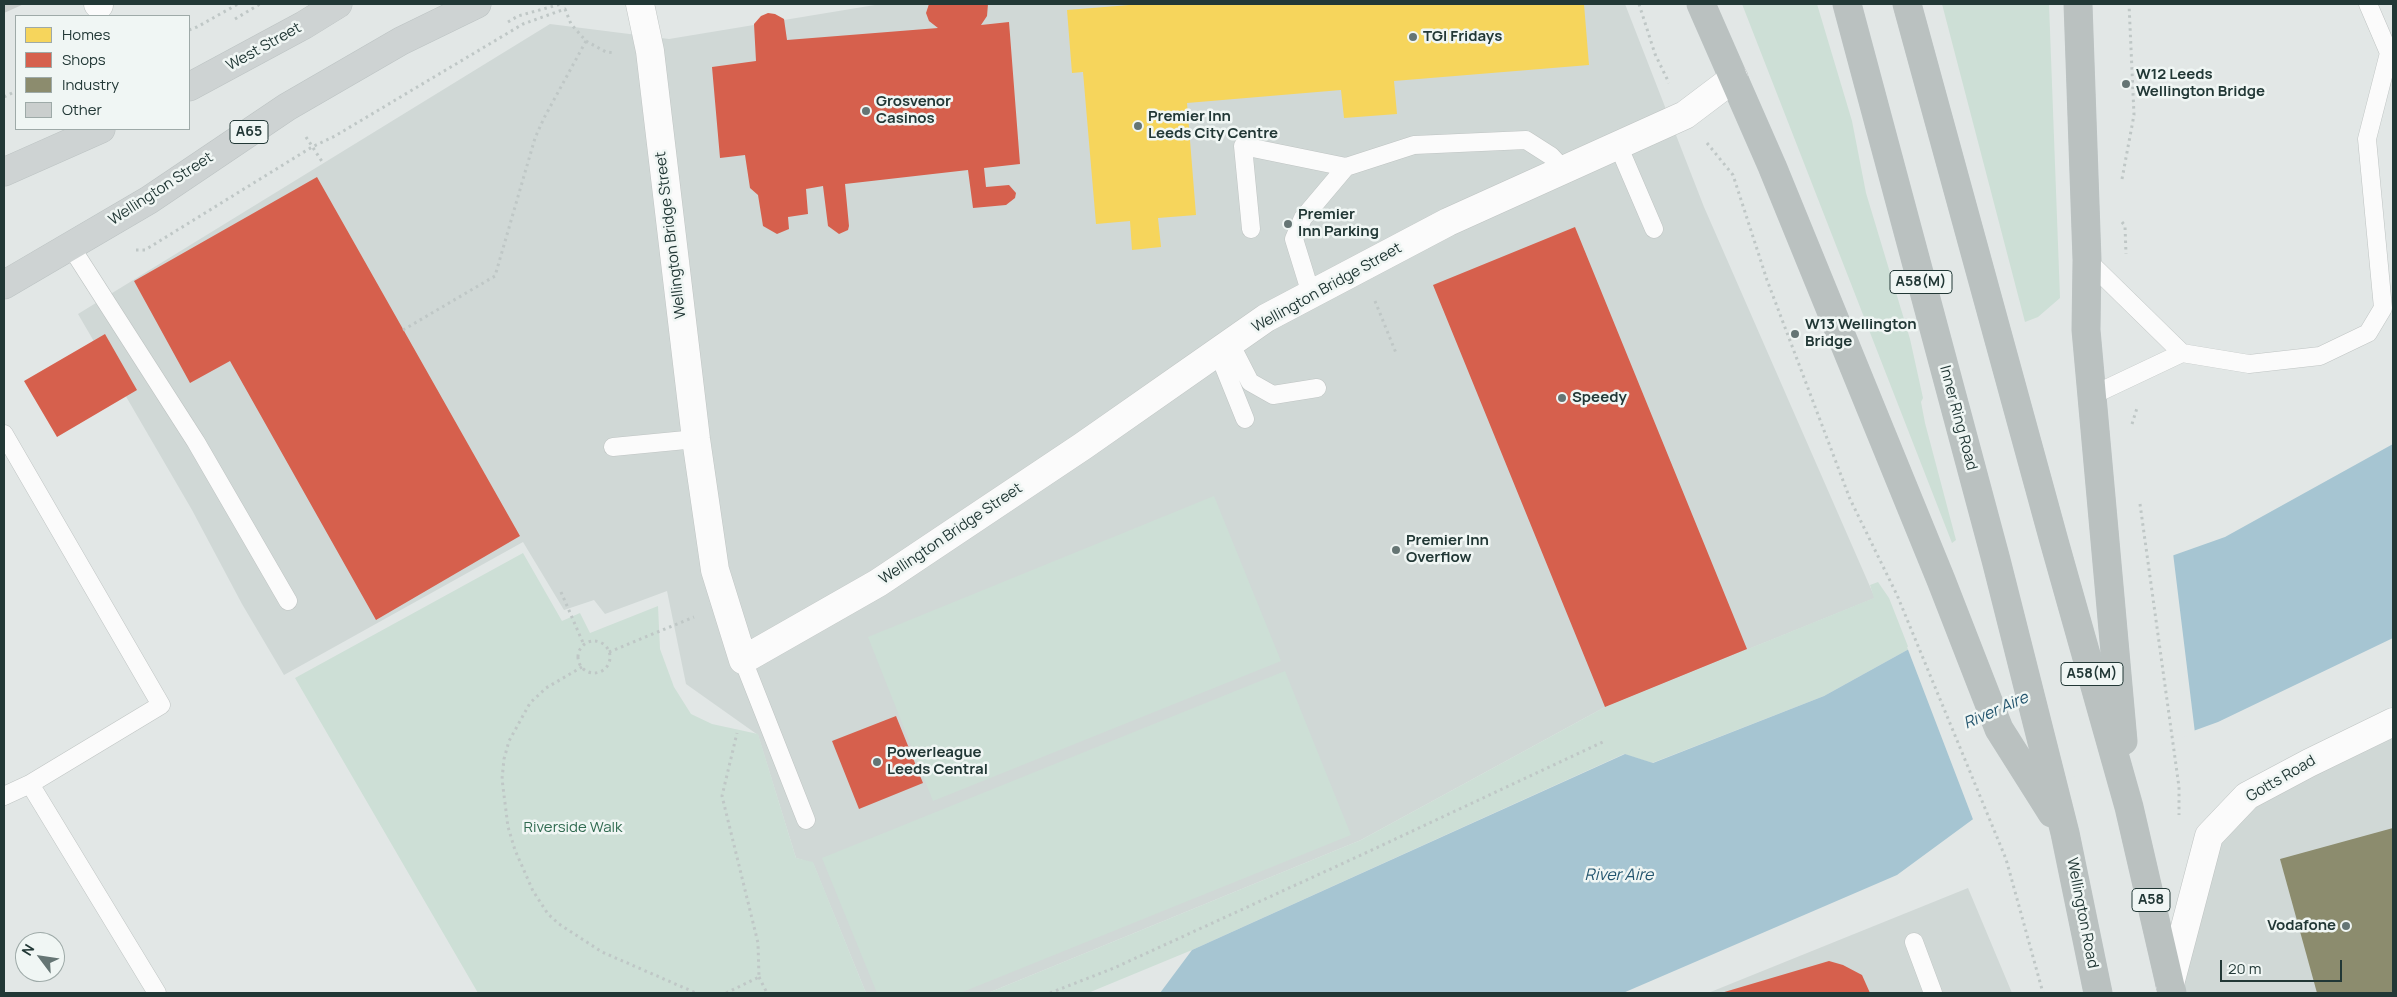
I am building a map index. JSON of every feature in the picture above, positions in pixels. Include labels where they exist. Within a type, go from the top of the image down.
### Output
[{"type":"highway","points":[[1701,4],[1772,166],[1941,580],[1999,729],[2066,833]]},
{"type":"highway","name":"Inner Ring Road","points":[[1846,4],[1996,560],[2066,833]]},
{"type":"highway","name":"A58(M)","points":[[1907,4],[2054,542],[2129,807]]},
{"type":"highway","points":[[2078,4],[2087,260],[2086,330],[2129,807]]},
{"type":"highway","name":"A58","points":[[2129,807],[2171,989]]},
{"type":"highway","name":"Wellington Road","points":[[2066,833],[2098,993]]},
{"type":"main road","name":"West Street","points":[[190,86],[304,25],[338,4]]},
{"type":"main road","name":"Wellington Street","points":[[4,285],[149,200],[286,107],[401,40],[477,4]]},
{"type":"main road","points":[[4,172],[99,130]]},
{"type":"street","name":"Wellington Bridge Street","points":[[640,4],[650,51],[696,439],[715,570],[743,660],[878,583],[1083,446],[1266,318],[1448,222],[1685,115],[1734,78]]},
{"type":"street","name":"Gotts Road","points":[[2171,989],[2210,836],[2247,796],[2393,722]]},
{"type":"lane","points":[[2087,260],[2182,353],[2249,364],[2320,356],[2368,334],[2383,308],[2367,139],[2391,51],[2368,4]]},
{"type":"lane","points":[[1252,230],[1243,146],[1346,167],[1414,144],[1526,140],[1551,156],[1564,170]]},
{"type":"lane","points":[[1618,145],[1654,229]]},
{"type":"lane","points":[[1311,294],[1294,239],[1303,218],[1346,167]]},
{"type":"lane","points":[[71,247],[196,442],[288,601]]},
{"type":"lane","points":[[1224,348],[1250,382],[1272,395],[1317,388]]},
{"type":"lane","points":[[1224,348],[1245,419]]},
{"type":"lane","points":[[2091,396],[2182,353]]},
{"type":"lane","points":[[4,434],[162,705],[30,784],[4,796]]},
{"type":"lane","points":[[613,447],[696,439]]},
{"type":"lane","points":[[743,660],[806,820]]},
{"type":"lane","points":[[30,784],[157,993]]},
{"type":"lane","points":[[1914,942],[1933,993]]},
{"type":"path","points":[[190,30],[197,28],[238,4]]},
{"type":"path","points":[[1639,4],[1655,54],[1685,115],[1733,175],[1767,280],[1850,499],[1897,595],[2006,859],[2043,993]]},
{"type":"path","points":[[2121,183],[2134,115],[2129,4]]},
{"type":"path","points":[[127,249],[145,250],[312,148],[523,24],[564,9],[571,24],[586,41],[606,52],[628,55],[650,51]]},
{"type":"path","points":[[403,330],[495,276],[535,138],[586,41]]},
{"type":"path","points":[[314,150],[324,164]]},
{"type":"path","points":[[2120,220],[2125,226]]},
{"type":"path","points":[[1362,268],[1396,354]]},
{"type":"path","points":[[2131,378],[2140,400],[2131,427]]},
{"type":"path","points":[[2140,500],[2179,787]]},
{"type":"path","points":[[561,592],[584,645]]},
{"type":"path","points":[[609,652],[726,604]]},
{"type":"path","points":[[598,642],[603,644],[609,652],[610,662],[604,670],[590,673],[582,667],[578,658],[580,649],[584,645],[598,642]]},
{"type":"path","points":[[582,667],[565,675],[530,703],[509,741],[502,779],[508,827],[515,850],[533,891],[548,914],[559,924],[602,952],[696,993]]},
{"type":"path","points":[[763,712],[738,721],[722,796],[758,943],[759,977],[767,993]]},
{"type":"path","points":[[1050,993],[1114,968],[1332,869],[1605,741]]},
{"type":"path","points":[[726,993],[759,977]]},
{"type":"shaded area","points":[[881,4],[1625,4],[1704,207],[1875,598],[1605,707],[1361,840],[988,993],[866,993],[813,863],[796,858],[758,735],[686,684],[667,591],[605,614],[594,600],[564,610],[523,542],[284,675],[242,604],[192,510],[78,314],[550,24],[669,39]]},
{"type":"shaded area","points":[[2393,722],[2393,993],[2172,993],[2209,836],[2247,796]]},
{"type":"shaded area","points":[[1968,888],[2012,993],[1708,993]]},
{"type":"green space","points":[[1742,4],[1817,4],[1852,121],[1866,193],[1910,339],[1923,398],[1921,402],[1925,423],[1956,540],[1952,543]]},
{"type":"green space","points":[[1942,4],[2049,4],[2060,298],[2038,317],[2025,322]]},
{"type":"green space","points":[[1214,496],[1281,661],[933,801],[868,637]]},
{"type":"green space","name":"Riverside Walk","points":[[523,553],[562,621],[580,613],[590,633],[658,606],[660,649],[674,687],[691,714],[712,724],[758,734],[796,858],[813,862],[866,993],[478,993],[295,678]]},
{"type":"green space","points":[[1878,582],[1889,598],[1909,649],[1824,696],[1652,763],[1624,754],[1192,950],[1088,993],[988,993],[1361,840],[1605,707],[1874,598],[1870,585]]},
{"type":"green space","points":[[1285,671],[1351,835],[960,993],[877,993],[822,858]]},
{"type":"water","name":"River Aire","points":[[2393,444],[2393,638],[2218,722],[1995,803],[1897,875],[1623,993],[1160,993],[1192,950],[1625,754],[1653,763],[1824,696],[1909,649],[2225,537]]},
{"type":"pier","points":[[2173,553],[2195,733],[1996,805],[1974,822],[1907,647]]},
{"type":"building: Homes","name":"Premier Inn Leeds City Centre","points":[[1142,4],[1584,4],[1589,65],[1394,81],[1397,114],[1344,118],[1341,90],[1187,103],[1196,215],[1158,218],[1161,247],[1132,250],[1130,221],[1096,224],[1083,72],[1072,73],[1067,10]]},
{"type":"building: Shops","name":"Grosvenor Casinos","points":[[929,4],[988,4],[987,16],[981,25],[1009,22],[1020,164],[984,168],[986,187],[1009,185],[1016,193],[1015,198],[1006,205],[973,208],[968,170],[845,184],[849,226],[848,230],[839,234],[828,226],[823,186],[806,189],[808,214],[788,217],[789,229],[777,234],[763,226],[758,195],[750,188],[745,155],[720,158],[712,67],[756,61],[754,24],[761,16],[768,13],[775,14],[784,19],[787,40],[938,28],[929,21],[926,13]]},
{"type":"building: Shops","points":[[317,177],[520,536],[376,620],[230,361],[190,383],[134,281]]},
{"type":"building: Shops","name":"Speedy","points":[[1575,227],[1747,649],[1605,707],[1433,285]]},
{"type":"building: Shops","points":[[105,334],[137,390],[57,437],[24,381]]},
{"type":"building: Shops","name":"Powerleague Leeds Central","points":[[896,716],[923,783],[859,809],[832,741]]},
{"type":"building: Shops","points":[[1829,961],[1843,965],[1862,975],[1870,993],[1721,993]]},
{"type":"building: Industry","name":"Vodafone","points":[[2393,828],[2393,993],[2317,993],[2280,859]]},
{"type":"building: Other","points":[[4,4],[24,4],[4,13]]},
{"type":"place","name":"TGI Fridays","points":[[1413,37]]},
{"type":"place","name":"W12 Leeds Wellington Bridge","points":[[2126,84]]},
{"type":"place","name":"Grosvenor Casinos","points":[[866,111]]},
{"type":"place","name":"Premier Inn Leeds City Centre","points":[[1138,126]]},
{"type":"place","name":"Premier Inn Parking","points":[[1288,224]]},
{"type":"place","name":"W13 Wellington Bridge","points":[[1795,334]]},
{"type":"place","name":"Speedy","points":[[1562,398]]},
{"type":"place","name":"Premier Inn Overflow","points":[[1396,550]]},
{"type":"place","name":"Powerleague Leeds Central","points":[[877,762]]},
{"type":"place","name":"Vodafone","points":[[2346,926]]}]
